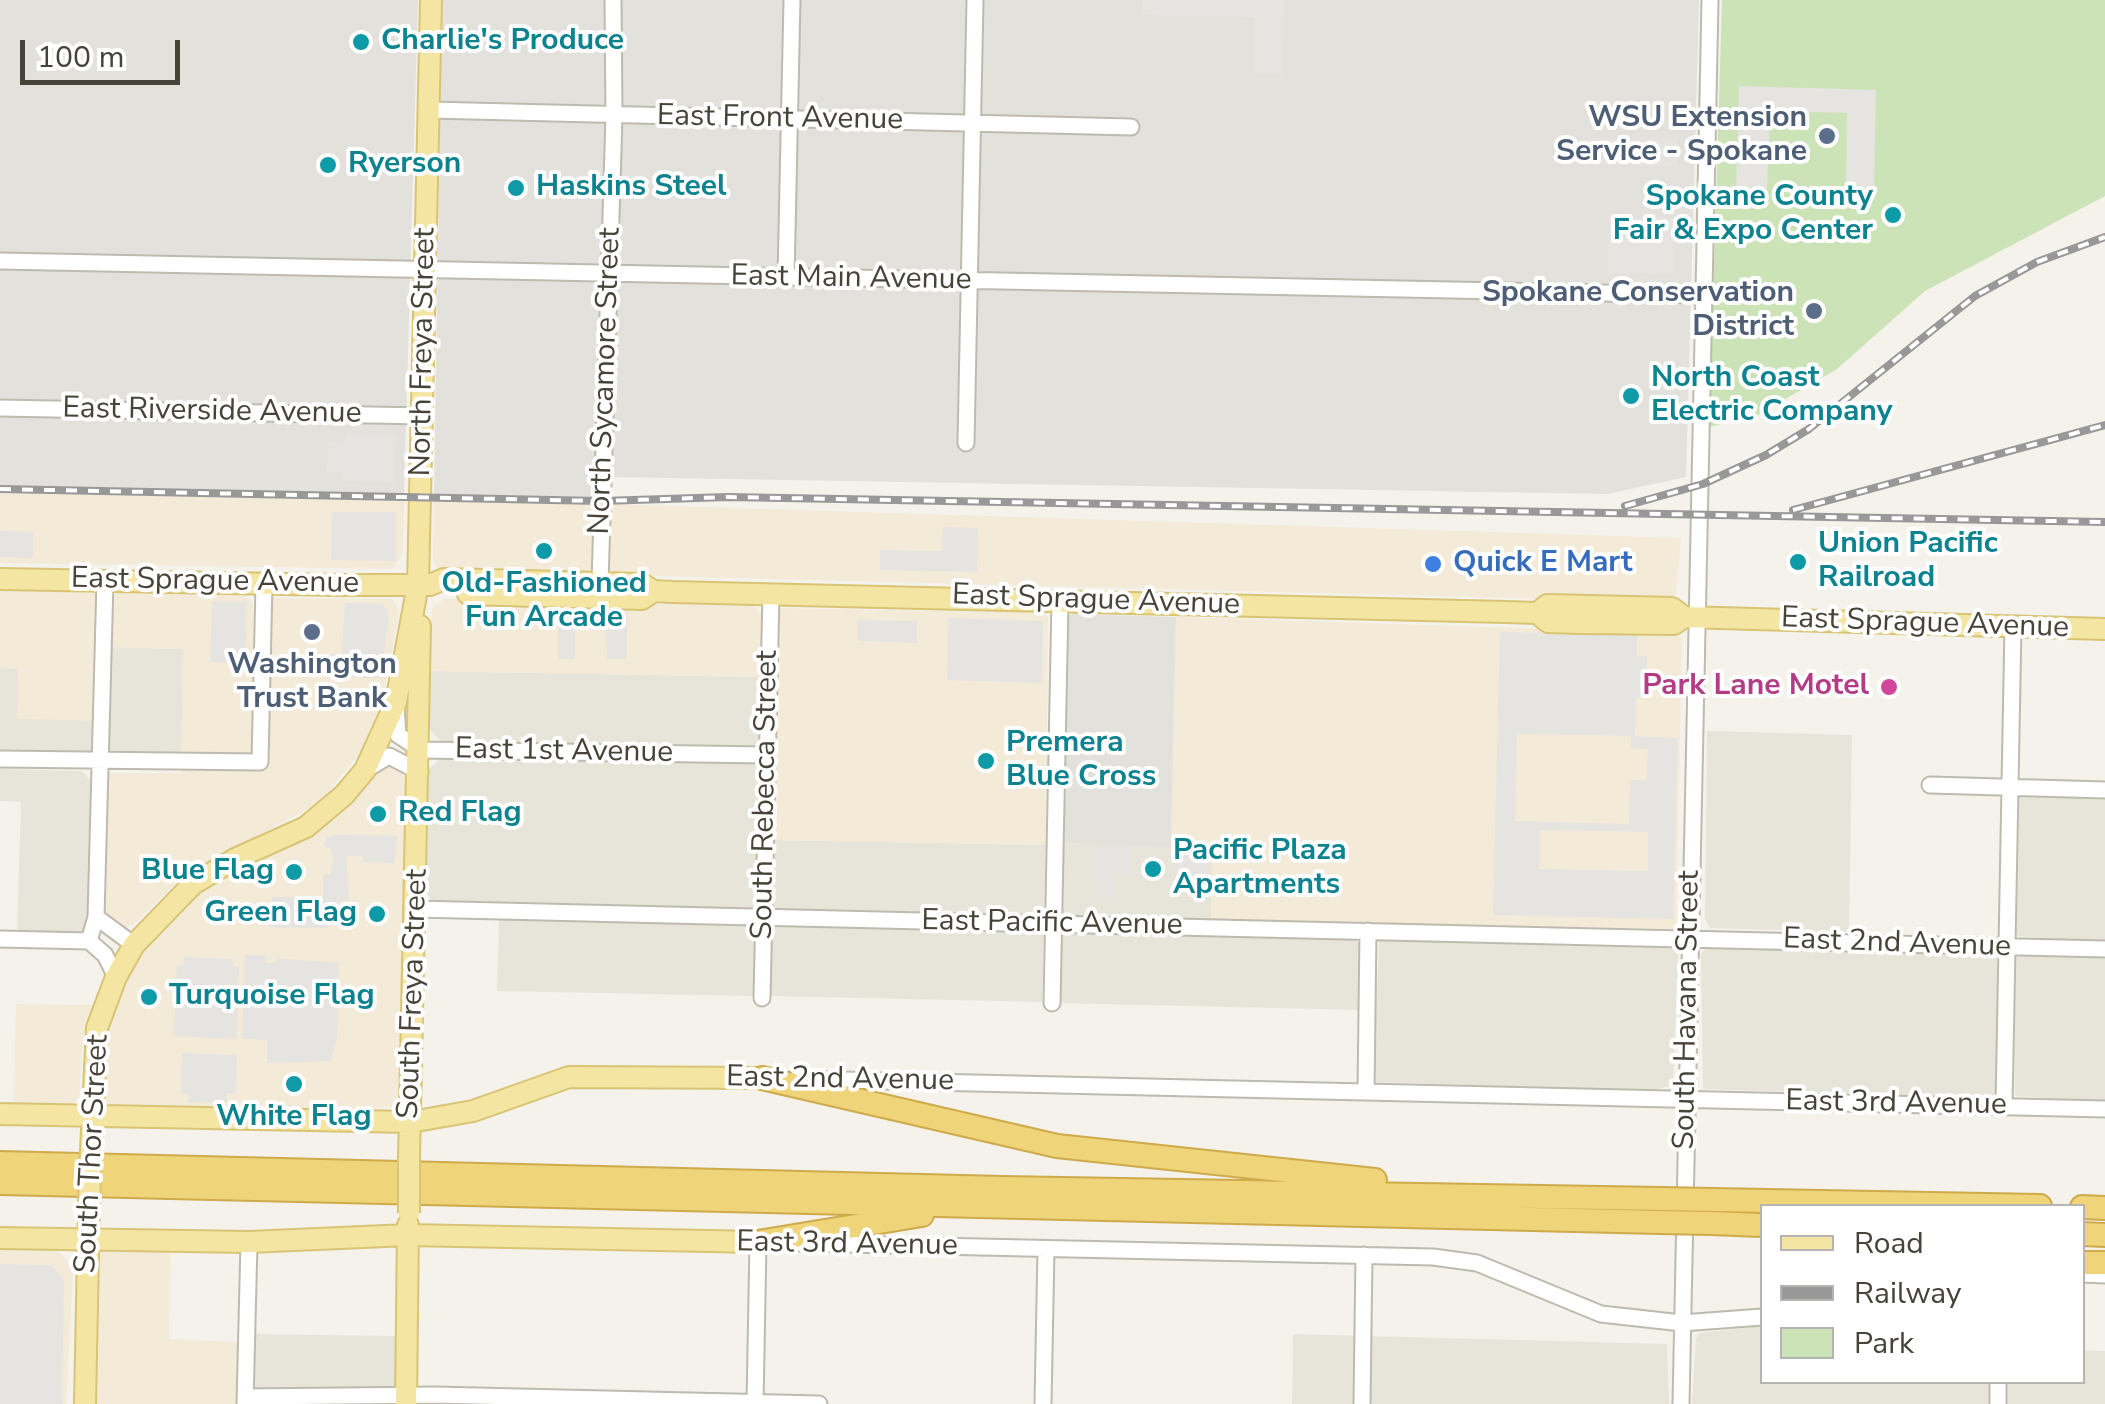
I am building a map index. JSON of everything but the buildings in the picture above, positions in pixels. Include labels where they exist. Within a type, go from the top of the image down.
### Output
[{"type":"highway","points":[[762,1078],[1057,1146],[1175,1162],[1603,1198],[1660,1210]]},
{"type":"highway","points":[[0,1163],[1002,1188],[1603,1198]]},
{"type":"highway","points":[[0,1183],[976,1206],[1760,1211]]},
{"type":"highway","points":[[758,1242],[976,1206]]},
{"type":"highway","points":[[1712,1212],[1760,1224]]},
{"type":"main road","name":"North Freya Street","points":[[424,585],[423,416],[431,0]]},
{"type":"main road","name":"East Sprague Avenue","points":[[0,579],[424,585],[444,579],[642,584],[654,591],[1537,613],[1548,622],[1579,623],[1674,624],[1690,617],[2105,629]]},
{"type":"main road","name":"East Sprague Avenue","points":[[424,585],[443,593],[642,599],[654,591]]},
{"type":"main road","points":[[365,770],[396,702],[424,585]]},
{"type":"main road","name":"South Freya Street","points":[[406,1401],[424,585]]},
{"type":"main road","name":"South Thor Street","points":[[84,1404],[97,1028],[116,977],[134,944],[193,884],[236,858],[306,827],[365,770]]},
{"type":"main road","name":"East 2nd Avenue","points":[[0,1114],[411,1122],[473,1111],[569,1077],[762,1078]]},
{"type":"main road","name":"East 3rd Avenue","points":[[8,1238],[249,1242],[408,1224],[758,1242]]},
{"type":"main road","points":[[8,1238],[54,1246],[87,1270]]},
{"type":"street","name":"North Sycamore Street","points":[[600,583],[614,116],[613,0]]},
{"type":"street","points":[[786,278],[792,0]]},
{"type":"street","points":[[966,444],[975,0]]},
{"type":"street","name":"South Havana Street","points":[[1681,1404],[1690,617],[1710,0]]},
{"type":"street","name":"East Front Avenue","points":[[429,110],[1130,127]]},
{"type":"street","name":"East Main Avenue","points":[[0,261],[1702,295]]},
{"type":"street","name":"East Riverside Avenue","points":[[0,408],[423,416]]},
{"type":"street","points":[[89,941],[96,917],[105,581]]},
{"type":"street","points":[[0,758],[260,762],[264,584]]},
{"type":"street","name":"South Rebecca Street","points":[[762,998],[770,593]]},
{"type":"street","points":[[1052,1003],[1060,600]]},
{"type":"street","points":[[2004,1106],[2013,626]]},
{"type":"street","name":"East 1st Avenue","points":[[396,702],[398,735],[421,761]]},
{"type":"street","name":"East 1st Avenue","points":[[365,770],[389,756],[421,761],[767,755]]},
{"type":"street","points":[[1930,785],[2105,790]]},
{"type":"street","name":"East Pacific Avenue","points":[[416,909],[1688,938]]},
{"type":"street","points":[[96,917],[134,944]]},
{"type":"street","points":[[1366,1092],[1368,931]]},
{"type":"street","name":"East 2nd Avenue","points":[[1688,938],[2105,949]]},
{"type":"street","points":[[0,939],[89,941],[105,955],[116,977]]},
{"type":"street","name":"East 2nd Avenue","points":[[762,1078],[1686,1099]]},
{"type":"street","name":"East 3rd Avenue","points":[[1686,1099],[2105,1109]]},
{"type":"street","points":[[249,1242],[246,1400],[406,1401],[434,1395],[819,1404]]},
{"type":"street","points":[[755,1403],[758,1242]]},
{"type":"street","name":"East 3rd Avenue","points":[[758,1242],[1364,1255],[1477,1263],[1601,1314],[1682,1323],[1760,1318]]},
{"type":"street","points":[[1043,1404],[1046,1250]]},
{"type":"street","points":[[1362,1404],[1364,1255]]},
{"type":"shaded area","points":[[0,0],[418,0],[404,495],[0,486]]},
{"type":"shaded area","points":[[442,0],[1699,0],[1686,477],[1608,494],[610,477],[609,497],[434,495]]},
{"type":"shaded area","points":[[1143,0],[1284,0],[1283,74],[1254,74],[1255,17],[1143,15]]},
{"type":"shaded area","points":[[1739,86],[1876,90],[1874,188],[1846,188],[1847,113],[1770,111],[1767,190],[1736,189]]},
{"type":"shaded area","points":[[1587,138],[1678,140],[1677,166],[1587,165]]},
{"type":"shaded area","points":[[1609,217],[1674,218],[1673,274],[1608,273]]},
{"type":"shaded area","points":[[346,435],[396,436],[394,483],[341,481],[341,473],[327,472],[328,442],[345,443]]},
{"type":"shaded area","points":[[0,493],[404,501],[403,553],[393,569],[0,563]]},
{"type":"shaded area","points":[[434,501],[594,504],[591,569],[583,574],[437,569],[433,559]]},
{"type":"shaded area","points":[[608,504],[1681,538],[1676,593],[1668,602],[616,575],[606,565]]},
{"type":"shaded area","points":[[332,512],[396,512],[396,561],[331,560]]},
{"type":"shaded area","points":[[943,527],[978,528],[977,572],[880,570],[880,550],[942,551]]},
{"type":"shaded area","points":[[0,531],[33,532],[33,558],[0,557]]},
{"type":"shaded area","points":[[0,591],[245,595],[253,603],[253,675],[266,675],[271,598],[392,599],[399,611],[380,716],[365,747],[319,803],[185,874],[133,925],[122,928],[111,922],[101,898],[106,773],[181,773],[183,649],[108,647],[106,721],[17,719],[18,669],[0,668]]},
{"type":"shaded area","points":[[444,599],[753,606],[762,615],[760,677],[429,671],[432,608]]},
{"type":"shaded area","points":[[212,601],[247,602],[245,663],[210,662]]},
{"type":"shaded area","points":[[345,603],[383,604],[389,614],[381,678],[275,675],[275,658],[342,654]]},
{"type":"shaded area","points":[[781,608],[1039,613],[1048,617],[1046,845],[771,840],[776,615]]},
{"type":"shaded area","points":[[606,609],[627,609],[627,659],[607,659]]},
{"type":"shaded area","points":[[558,613],[575,613],[575,659],[558,659]]},
{"type":"shaded area","points":[[1066,617],[1176,617],[1171,846],[1061,843]]},
{"type":"shaded area","points":[[1176,617],[1678,633],[1682,640],[1676,929],[1211,920],[1212,847],[1171,846]]},
{"type":"shaded area","points":[[948,618],[1043,621],[1042,683],[947,680]]},
{"type":"shaded area","points":[[858,620],[917,621],[917,643],[858,641]]},
{"type":"shaded area","points":[[1500,632],[1637,634],[1637,656],[1647,656],[1646,697],[1636,697],[1635,736],[1678,738],[1673,919],[1493,915]],"holes":[[[1517,734],[1631,736],[1631,748],[1648,749],[1647,780],[1630,780],[1629,824],[1515,821]],[[1540,830],[1648,832],[1648,871],[1539,869]]]},
{"type":"shaded area","points":[[107,647],[183,649],[182,754],[0,751],[0,668],[18,668]]},
{"type":"shaded area","points":[[429,671],[760,677],[759,743],[753,749],[441,741],[428,728]]},
{"type":"shaded area","points":[[1707,731],[1852,735],[1849,932],[1710,928],[1705,919]]},
{"type":"shaded area","points":[[442,757],[755,763],[759,770],[755,906],[749,910],[432,900],[425,890],[428,770]]},
{"type":"shaded area","points":[[394,764],[408,781],[400,1106],[301,1114],[103,1106],[101,1050],[108,1023],[119,991],[146,944],[184,902],[380,765]]},
{"type":"shaded area","points":[[0,769],[82,771],[90,780],[87,926],[81,933],[17,932],[21,802],[0,801]]},
{"type":"shaded area","points":[[2105,797],[2105,942],[2017,936],[2016,805],[2018,798]]},
{"type":"shaded area","points":[[397,836],[394,863],[362,862],[362,856],[346,856],[349,900],[340,901],[339,921],[327,920],[327,928],[269,927],[272,897],[323,898],[323,874],[330,874],[334,859],[330,848],[323,846],[327,837]]},
{"type":"shaded area","points":[[771,840],[1046,845],[1044,912],[1039,916],[778,911],[771,907]]},
{"type":"shaded area","points":[[1061,843],[1212,846],[1211,920],[1062,915]]},
{"type":"shaded area","points":[[1096,846],[1131,847],[1130,876],[1114,876],[1114,898],[1095,898]]},
{"type":"shaded area","points":[[1175,848],[1208,849],[1206,896],[1191,896],[1191,881],[1175,881]]},
{"type":"shaded area","points":[[499,919],[749,924],[755,931],[754,996],[497,991]]},
{"type":"shaded area","points":[[776,924],[1039,931],[1044,935],[1042,1002],[769,996],[770,928]]},
{"type":"shaded area","points":[[1064,932],[1355,939],[1361,945],[1360,1010],[1058,1003],[1059,935]]},
{"type":"shaded area","points":[[1379,940],[1671,947],[1678,954],[1673,1085],[1651,1091],[1377,1082],[1374,1076]]},
{"type":"shaded area","points":[[1708,946],[1997,954],[1997,1092],[1988,1098],[1703,1089],[1701,954]]},
{"type":"shaded area","points":[[245,955],[265,955],[266,963],[276,963],[276,958],[339,963],[337,1039],[331,1061],[267,1063],[267,1040],[242,1039]]},
{"type":"shaded area","points":[[184,957],[233,959],[233,966],[239,967],[237,1039],[174,1036],[177,966],[184,965]]},
{"type":"shaded area","points":[[2105,957],[2105,1101],[2015,1096],[2014,965],[2016,958]]},
{"type":"shaded area","points":[[16,1004],[92,1005],[82,1047],[79,1097],[72,1105],[14,1106]]},
{"type":"shaded area","points":[[182,1053],[237,1055],[236,1093],[227,1093],[227,1103],[188,1102],[188,1093],[181,1093]]},
{"type":"shaded area","points":[[0,1248],[51,1250],[62,1254],[73,1271],[66,1404],[0,1404]]},
{"type":"shaded area","points":[[95,1248],[170,1249],[169,1339],[239,1342],[237,1404],[91,1404]]},
{"type":"shaded area","points":[[0,1264],[51,1265],[64,1279],[62,1404],[0,1404]]},
{"type":"shaded area","points":[[1760,1326],[1760,1384],[2085,1384],[2085,1350],[2105,1351],[2105,1404],[1692,1404],[1696,1338],[1700,1333]]},
{"type":"shaded area","points":[[252,1334],[397,1336],[395,1384],[389,1390],[255,1388]]},
{"type":"shaded area","points":[[1293,1334],[1667,1344],[1669,1404],[1292,1404]]},
{"type":"green space","name":"Spokane County Fair & Expo Center","points":[[1722,0],[2105,0],[2105,196],[1925,291],[1837,369],[1758,415],[1709,427]]},
{"type":"railway","points":[[1625,506],[1703,484],[1766,455],[1809,429],[1975,296],[2037,262],[2105,237]]},
{"type":"railway","points":[[1793,510],[2105,425]]},
{"type":"railway","points":[[0,489],[602,501],[728,497],[2105,522]]},
{"type":"place","name":"Charlie's Produce","points":[[361,42]]},
{"type":"place","name":"WSU Extension Service - Spokane","points":[[1827,136]]},
{"type":"place","name":"Ryerson","points":[[328,165]]},
{"type":"place","name":"Haskins Steel","points":[[516,188]]},
{"type":"place","name":"Spokane County Fair & Expo Center","points":[[1893,215]]},
{"type":"place","name":"Spokane Conservation District","points":[[1814,311]]},
{"type":"place","name":"North Coast Electric Company","points":[[1631,396]]},
{"type":"place","name":"Old-Fashioned Fun Arcade","points":[[544,551]]},
{"type":"place","name":"Union Pacific Railroad","points":[[1798,562]]},
{"type":"place","name":"Quick E Mart","points":[[1433,564]]},
{"type":"place","name":"Washington Trust Bank","points":[[312,632]]},
{"type":"place","name":"Park Lane Motel","points":[[1889,687]]},
{"type":"place","name":"Premera Blue Cross","points":[[986,761]]},
{"type":"place","name":"Red Flag","points":[[378,814]]},
{"type":"place","name":"Pacific Plaza Apartments","points":[[1153,869]]},
{"type":"place","name":"Blue Flag","points":[[294,872]]},
{"type":"place","name":"Green Flag","points":[[377,914]]},
{"type":"place","name":"Turquoise Flag","points":[[149,997]]},
{"type":"place","name":"White Flag","points":[[294,1084]]}]
